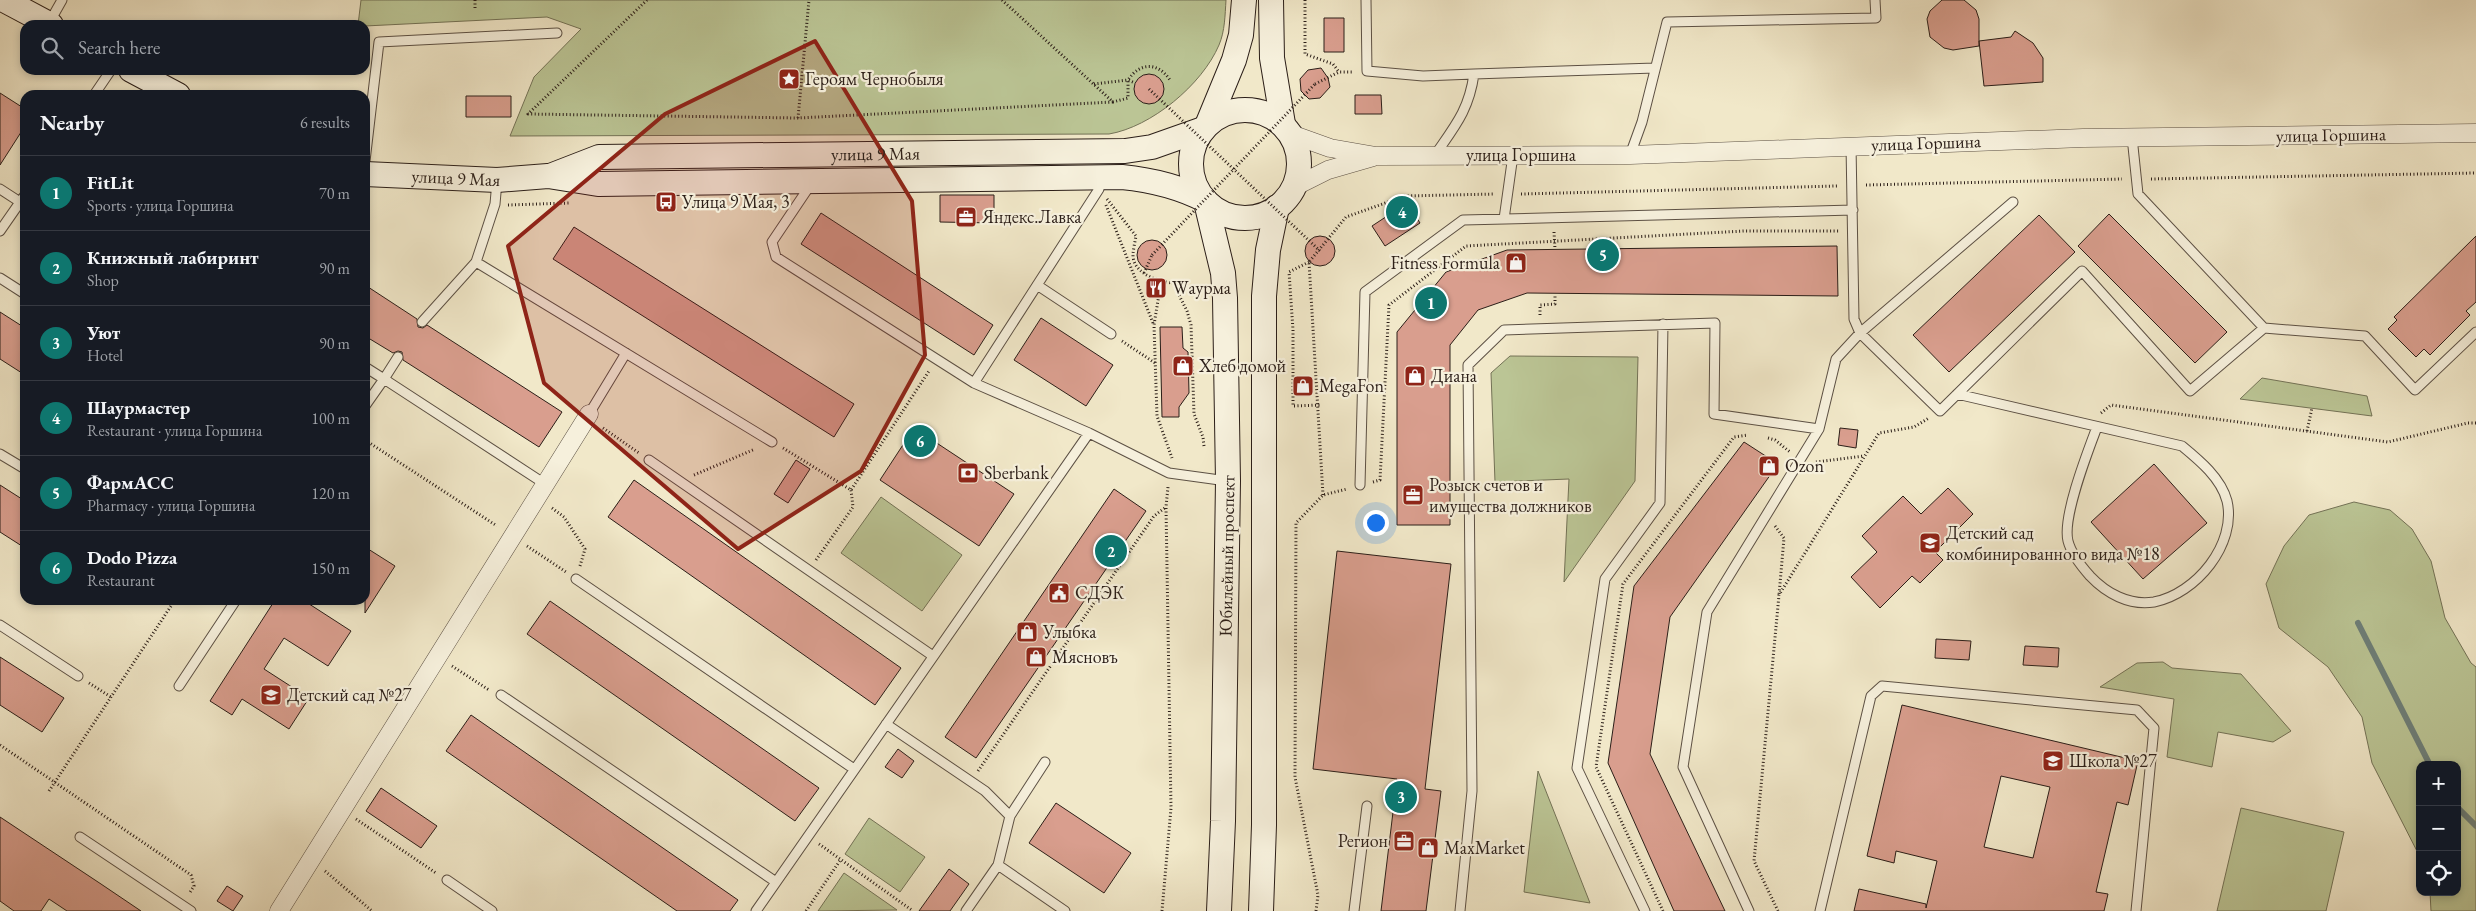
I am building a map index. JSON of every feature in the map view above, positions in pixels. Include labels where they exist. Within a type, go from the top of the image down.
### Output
[{"type":"main road","points":[[4,0],[42,20]]},
{"type":"main road","name":"Юбилейный проспект","points":[[1244,0],[1241,35],[1234,60],[1206,126],[1193,148],[1191,162],[1192,177],[1206,201],[1226,214],[1247,218],[1262,216],[1286,200],[1294,187],[1299,173],[1300,158],[1287,129],[1272,58],[1270,0]]},
{"type":"main road","points":[[140,75],[169,90]]},
{"type":"main road","points":[[1206,126],[1232,111],[1246,109],[1272,116],[1287,129]]},
{"type":"main road","name":"улица 9 Мая","points":[[548,176],[598,157],[1125,151],[1152,147],[1206,126]]},
{"type":"main road","name":"улица 9 Мая","points":[[370,174],[497,180],[548,176],[598,184],[1122,177],[1150,180],[1180,188],[1206,201]]},
{"type":"main road","name":"Юбилейный проспект","points":[[1206,201],[1224,273],[1228,481],[1223,821],[1218,911]]},
{"type":"main road","name":"Юбилейный проспект","points":[[1261,911],[1264,825],[1264,296],[1268,250],[1277,207]]},
{"type":"street","name":"улица Горшина","points":[[1287,129],[1330,148],[1376,156],[1435,154],[1630,155],[1851,145],[2132,137],[2476,133]]},
{"type":"street","name":"улица Горшина","points":[[1294,187],[1328,170],[1376,156]]},
{"type":"street","points":[[278,911],[588,415]]},
{"type":"lane","points":[[52,20],[62,0]]},
{"type":"lane","points":[[1366,0],[1368,71],[1423,76],[1655,68]]},
{"type":"lane","points":[[1630,155],[1642,122],[1666,22],[1876,18],[1876,0]]},
{"type":"lane","points":[[370,119],[379,42],[557,33]]},
{"type":"lane","points":[[1435,154],[1459,121],[1471,97],[1474,74]]},
{"type":"lane","points":[[97,90],[108,75]]},
{"type":"lane","points":[[2132,137],[2138,194],[2264,328],[2364,336],[2415,390],[2476,332]]},
{"type":"lane","points":[[1851,145],[1854,320],[1860,333],[1940,411],[2082,271],[2190,391],[2264,328]]},
{"type":"lane","points":[[1504,219],[1513,155]]},
{"type":"lane","points":[[422,322],[476,262],[495,204],[497,180]]},
{"type":"lane","points":[[812,181],[805,196],[772,242],[776,257],[974,383],[1089,433],[1169,473],[1228,481]]},
{"type":"lane","points":[[0,189],[20,197]]},
{"type":"lane","points":[[974,383],[1099,189]]},
{"type":"lane","points":[[0,231],[20,201]]},
{"type":"lane","points":[[1749,911],[1683,767],[1707,612],[1819,429],[1836,359],[1860,333],[2013,202]]},
{"type":"lane","points":[[1360,485],[1364,292],[1463,220],[1853,210]]},
{"type":"lane","points":[[476,262],[772,442]]},
{"type":"lane","points":[[0,278],[20,291]]},
{"type":"lane","points":[[1037,285],[1111,334]]},
{"type":"lane","points":[[1460,911],[1472,791],[1468,365],[1504,330],[1716,323],[1714,414],[1819,429]]},
{"type":"lane","points":[[1645,911],[1577,768],[1605,579],[1660,504],[1663,324]]},
{"type":"lane","points":[[588,415],[626,353]]},
{"type":"lane","points":[[370,399],[398,357]]},
{"type":"lane","points":[[370,369],[541,491]]},
{"type":"lane","points":[[1957,394],[2182,446],[2209,469],[2227,500],[2228,524],[2223,544],[2192,584],[2171,597],[2152,602],[2129,600],[2121,599],[2102,589],[2082,568],[2068,540],[2070,511],[2097,427]]},
{"type":"lane","points":[[756,911],[1089,433]]},
{"type":"lane","points":[[0,454],[20,466]]},
{"type":"lane","points":[[650,460],[933,656]]},
{"type":"lane","points":[[576,579],[854,769]]},
{"type":"lane","points":[[180,686],[233,605]]},
{"type":"lane","points":[[0,626],[78,676]]},
{"type":"lane","points":[[1820,911],[1871,696],[1882,686],[2137,710],[2154,728],[2136,911]]},
{"type":"lane","points":[[501,695],[776,882]]},
{"type":"lane","points":[[886,724],[985,792],[1010,816]]},
{"type":"lane","points":[[966,911],[998,865],[1010,816],[1045,762]]},
{"type":"lane","points":[[1354,911],[1367,806]]},
{"type":"lane","points":[[80,837],[180,908],[191,911]]},
{"type":"lane","points":[[998,865],[1065,911]]},
{"type":"lane","points":[[447,880],[492,911]]},
{"type":"path","points":[[475,0],[476,10]]},
{"type":"path","points":[[647,0],[528,114],[798,118],[1113,102],[1128,98],[1128,80],[1140,67],[1149,66],[1165,72],[1170,80]]},
{"type":"path","points":[[798,118],[809,0]]},
{"type":"path","points":[[1002,0],[1113,102]]},
{"type":"path","points":[[1305,0],[1305,54],[1333,64],[1339,72]]},
{"type":"path","points":[[1144,273],[1152,255],[1315,84],[1339,72],[1368,71]]},
{"type":"path","points":[[1093,84],[1128,80],[1135,83]]},
{"type":"path","points":[[1149,89],[1320,251]]},
{"type":"path","points":[[1320,405],[1293,406],[1293,330],[1289,272],[1310,262],[1346,217],[1405,196],[2476,173]]},
{"type":"path","points":[[1099,189],[1136,236],[1133,255],[1134,262],[1144,273],[1161,282],[1173,283],[1187,311],[1191,325],[1194,414],[1203,437],[1204,452]]},
{"type":"path","points":[[1099,189],[1154,324]]},
{"type":"path","points":[[1316,911],[1318,895],[1295,777],[1296,523],[1323,495],[1380,480],[1388,305],[1466,246],[1744,231],[1853,231]]},
{"type":"path","points":[[1310,262],[1320,405],[1323,495]]},
{"type":"path","points":[[1161,282],[1154,324],[1156,416],[1172,455],[1166,507],[1171,808],[1162,911]]},
{"type":"path","points":[[1540,305],[1555,304],[1555,294]]},
{"type":"path","points":[[1111,334],[1155,363]]},
{"type":"path","points":[[809,570],[853,507],[851,490],[936,360]]},
{"type":"path","points":[[2096,416],[2111,405],[2388,442],[2468,423],[2476,423]]},
{"type":"path","points":[[2307,431],[2312,408]]},
{"type":"path","points":[[1779,595],[1878,432],[1914,427],[1940,411]]},
{"type":"path","points":[[588,415],[650,460]]},
{"type":"path","points":[[1663,911],[1596,767],[1623,584],[1734,437],[1753,434]]},
{"type":"path","points":[[1760,436],[1775,440],[1800,460],[1817,462],[1864,456]]},
{"type":"path","points":[[680,481],[772,442],[851,490]]},
{"type":"path","points":[[370,443],[576,579],[585,548],[564,517],[541,491]]},
{"type":"path","points":[[1172,455],[1181,458]]},
{"type":"path","points":[[971,782],[1154,516],[1166,507]]},
{"type":"path","points":[[1767,514],[1784,538],[1754,861],[1778,911]]},
{"type":"path","points":[[49,791],[172,605]]},
{"type":"path","points":[[437,657],[501,695]]},
{"type":"path","points":[[78,676],[111,697]]},
{"type":"path","points":[[0,746],[191,875],[194,886],[180,908]]},
{"type":"path","points":[[342,809],[447,880]]},
{"type":"path","points":[[808,836],[913,911]]},
{"type":"path","points":[[311,860],[372,911]]},
{"type":"path","points":[[806,911],[841,860]]},
{"type":"highlighted area","points":[[815,41],[912,201],[925,355],[861,471],[738,549],[544,383],[508,246],[665,114]]},
{"type":"green space","points":[[361,0],[1226,0],[1221,40],[1201,75],[1188,89],[1158,113],[1142,123],[1109,134],[510,136],[534,77],[581,29],[547,17],[370,26],[370,20],[359,20]]},
{"type":"green space","points":[[1510,356],[1638,357],[1635,481],[1564,582],[1569,479],[1495,482],[1491,373]]},
{"type":"green space","points":[[2262,378],[2367,396],[2372,416],[2240,399]]},
{"type":"green space","points":[[881,497],[962,555],[922,611],[841,553]]},
{"type":"green space","points":[[2354,502],[2390,510],[2412,529],[2431,561],[2445,618],[2471,663],[2476,667],[2476,911],[2431,911],[2430,896],[2461,896],[2461,761],[2416,761],[2416,849],[2372,763],[2362,717],[2328,667],[2279,628],[2266,584],[2284,546],[2309,515]]},
{"type":"green space","points":[[2163,662],[2172,668],[2241,674],[2291,731],[2273,742],[2218,732],[2212,767],[2167,757],[2174,699],[2100,687],[2137,663]]},
{"type":"green space","points":[[1538,771],[1590,903],[1524,892]]},
{"type":"green space","points":[[2241,808],[2344,832],[2326,911],[2217,911]]},
{"type":"green space","points":[[869,818],[925,857],[900,892],[845,854]]},
{"type":"green space","points":[[844,873],[897,910],[818,911]]},
{"type":"building","points":[[1942,0],[1964,0],[1976,10],[1979,19],[1979,46],[1953,50],[1944,48],[1930,37],[1927,19],[1930,11]]},
{"type":"building","points":[[1324,18],[1344,18],[1344,52],[1324,52]]},
{"type":"building","points":[[2015,31],[2033,43],[2043,58],[2043,82],[1984,86],[1979,41],[2011,37]]},
{"type":"building","points":[[1321,68],[1328,78],[1330,87],[1320,98],[1309,99],[1301,91],[1300,79],[1308,70]]},
{"type":"building","points":[[1149,74],[1160,78],[1164,89],[1160,100],[1149,104],[1138,100],[1134,89],[1138,78]]},
{"type":"building","points":[[0,93],[20,106],[20,134],[0,165]]},
{"type":"building","points":[[1355,95],[1381,95],[1382,114],[1355,114]]},
{"type":"building","points":[[466,96],[511,96],[511,117],[466,117]]},
{"type":"building","points":[[940,195],[994,195],[994,223],[940,222]]},
{"type":"building","points":[[1407,203],[1420,223],[1385,246],[1372,226]]},
{"type":"building","points":[[821,213],[993,325],[974,355],[801,244]]},
{"type":"building","points":[[2109,214],[2227,332],[2195,363],[2078,246]]},
{"type":"building","points":[[2039,215],[2075,252],[1949,372],[1913,335]]},
{"type":"building","points":[[574,227],[854,404],[834,437],[553,259]]},
{"type":"building","points":[[1320,236],[1331,240],[1335,251],[1331,262],[1320,266],[1309,262],[1305,251],[1309,240]]},
{"type":"building","points":[[2476,236],[2476,302],[2466,311],[2470,315],[2430,355],[2424,349],[2416,357],[2388,329],[2397,320],[2394,317]]},
{"type":"building","points":[[1152,240],[1163,244],[1167,255],[1163,266],[1152,270],[1141,266],[1137,255],[1141,244]]},
{"type":"building","points":[[1837,246],[1838,296],[1527,293],[1478,310],[1450,345],[1450,525],[1397,525],[1397,332],[1446,272],[1507,250]]},
{"type":"building","points":[[370,288],[417,319],[418,327],[423,328],[427,325],[562,412],[539,447],[403,360],[402,352],[393,353],[370,339]]},
{"type":"building","points":[[0,312],[20,325],[20,372],[0,359]]},
{"type":"building","points":[[1041,318],[1113,365],[1086,406],[1014,360]]},
{"type":"building","points":[[1160,327],[1182,327],[1183,348],[1188,352],[1189,393],[1179,407],[1179,417],[1162,417]]},
{"type":"building","points":[[914,428],[1014,494],[979,546],[880,480]]},
{"type":"building","points":[[1840,428],[1858,430],[1856,448],[1838,445]]},
{"type":"building","points":[[1744,442],[1778,464],[1670,617],[1650,754],[1725,911],[1674,911],[1608,763],[1634,586]]},
{"type":"building","points":[[796,460],[810,469],[788,503],[774,494]]},
{"type":"building","points":[[2154,464],[2207,523],[2143,579],[2091,522]]},
{"type":"building","points":[[634,480],[901,668],[875,705],[608,517]]},
{"type":"building","points":[[0,485],[20,498],[20,545],[0,532]]},
{"type":"building","points":[[1948,488],[1973,514],[1935,552],[1943,560],[1920,583],[1912,576],[1880,608],[1851,577],[1877,552],[1862,536],[1903,496],[1921,514]]},
{"type":"building","points":[[1114,489],[1146,511],[976,758],[945,737]]},
{"type":"building","points":[[370,550],[395,566],[365,613],[365,605],[370,605]]},
{"type":"building","points":[[1337,551],[1451,564],[1425,789],[1441,791],[1426,911],[1381,911],[1397,779],[1313,769]]},
{"type":"building","points":[[550,601],[819,788],[795,821],[527,634]]},
{"type":"building","points":[[272,605],[311,605],[351,631],[328,666],[284,638],[264,669],[309,698],[289,729],[242,699],[232,715],[210,701]]},
{"type":"building","points":[[1936,639],[1971,641],[1969,660],[1935,658]]},
{"type":"building","points":[[2025,646],[2059,648],[2058,667],[2023,665]]},
{"type":"building","points":[[0,657],[64,698],[42,732],[0,705]]},
{"type":"building","points":[[1902,705],[2138,761],[2128,805],[2117,802],[2096,892],[2108,894],[2104,911],[1854,911],[1859,889],[1926,904],[1926,908],[1937,861],[1896,851],[1894,863],[1867,856]],"holes":[[[2001,776],[2050,787],[2033,858],[1984,847]]]},
{"type":"building","points":[[471,715],[738,900],[730,911],[677,911],[446,751]]},
{"type":"building","points":[[898,749],[914,761],[902,778],[885,767]]},
{"type":"building","points":[[381,788],[437,826],[421,848],[366,811]]},
{"type":"building","points":[[1056,803],[1131,853],[1104,893],[1029,843]]},
{"type":"building","points":[[0,817],[141,911],[67,911],[49,899],[41,911],[14,911],[0,901]]},
{"type":"building","points":[[949,869],[969,884],[950,911],[919,911]]},
{"type":"building","points":[[227,886],[243,896],[233,911],[217,901]]},
{"type":"waterway","points":[[2358,623],[2428,761]]},
{"type":"waterway","points":[[2461,811],[2476,826]]},
{"type":"place","name":"Героям Чернобыля","points":[[789,79]]},
{"type":"place","name":"Улица 9 Мая, 3","points":[[666,202]]},
{"type":"place","name":"Шаурмастер","points":[[1402,212]]},
{"type":"place","name":"Яндекс.Лавка","points":[[966,217]]},
{"type":"place","name":"ФармАСС","points":[[1603,255]]},
{"type":"place","name":"Fitness Formula","points":[[1516,263]]},
{"type":"place","name":"Wаурма","points":[[1156,288]]},
{"type":"place","name":"FitLit","points":[[1431,303]]},
{"type":"place","name":"Хлеб домой","points":[[1183,366]]},
{"type":"place","name":"Диана","points":[[1415,376]]},
{"type":"place","name":"MegaFon","points":[[1303,386]]},
{"type":"place","name":"Dodo Pizza","points":[[920,441]]},
{"type":"place","name":"Ozon","points":[[1769,466]]},
{"type":"place","name":"Sberbank","points":[[968,473]]},
{"type":"place","name":"Розыск счетов и имущества должников","points":[[1413,495]]},
{"type":"place","name":"Детский сад комбинированного вида №18","points":[[1930,543]]},
{"type":"place","name":"Книжный лабиринт","points":[[1111,551]]},
{"type":"place","name":"СДЭК","points":[[1059,593]]},
{"type":"place","name":"Улыбка","points":[[1027,632]]},
{"type":"place","name":"Мясновъ","points":[[1036,657]]},
{"type":"place","name":"Детский сад №27","points":[[271,695]]},
{"type":"place","name":"Школа №27","points":[[2053,761]]},
{"type":"place","name":"Уют","points":[[1401,797]]},
{"type":"place","name":"Регион","points":[[1404,841]]},
{"type":"place","name":"MaxMarket","points":[[1428,848]]}]
